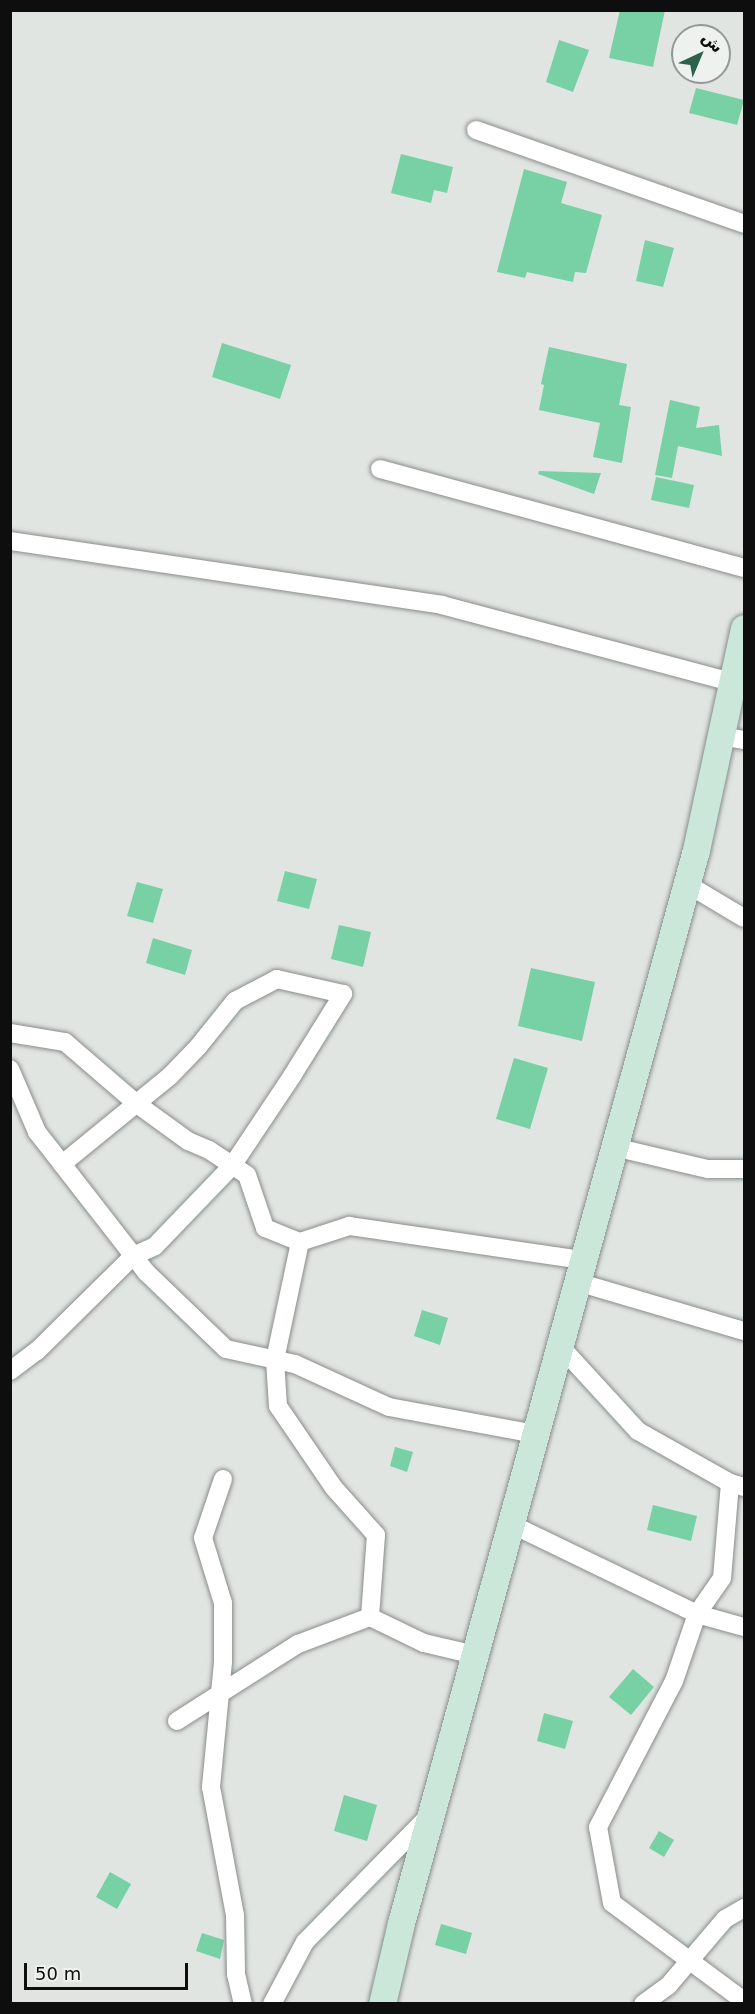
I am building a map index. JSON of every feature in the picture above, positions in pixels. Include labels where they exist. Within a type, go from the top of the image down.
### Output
[{"type":"main road","points":[[382,2004],[431,1814],[614,1147],[687,884],[733,738],[732,682],[744,628]]},
{"type":"street","points":[[476,130],[744,224]]},
{"type":"street","points":[[380,469],[744,568]]},
{"type":"street","points":[[10,541],[442,604],[732,682]]},
{"type":"street","points":[[687,884],[744,918]]},
{"type":"street","points":[[10,1371],[37,1351],[134,1256],[155,1246],[232,1166],[292,1077],[343,994],[277,979],[235,1001],[198,1047],[137,1104],[62,1164]]},
{"type":"street","points":[[10,1033],[65,1042],[137,1104],[188,1141],[209,1150],[246,1175],[265,1227],[300,1242],[349,1226],[580,1271],[744,1331]]},
{"type":"street","points":[[10,1069],[37,1132],[146,1272],[226,1348],[295,1364],[389,1407],[535,1434]]},
{"type":"street","points":[[614,1147],[708,1169],[744,1169]]},
{"type":"street","points":[[300,1242],[275,1360],[278,1406],[334,1488],[376,1535],[370,1617]]},
{"type":"street","points":[[560,1346],[638,1431],[737,1485],[722,1578],[696,1614],[674,1681],[598,1827],[612,1903],[744,2001]]},
{"type":"street","points":[[223,1479],[203,1538],[223,1603],[220,1694],[211,1787],[235,1915],[236,1974],[243,2004]]},
{"type":"street","points":[[511,1524],[696,1614],[744,1627]]},
{"type":"street","points":[[177,1721],[298,1644],[370,1617],[424,1643],[475,1655]]},
{"type":"street","points":[[272,2004],[305,1942],[431,1814]]},
{"type":"street","points":[[643,2004],[668,1986],[725,1919],[744,1908]]},
{"type":"building","points":[[620,10],[665,10],[653,67],[609,58]]},
{"type":"building","points":[[559,40],[589,50],[573,92],[546,82]]},
{"type":"building","points":[[696,88],[744,100],[737,125],[689,113]]},
{"type":"building","points":[[401,154],[453,167],[447,193],[434,190],[431,203],[391,193]]},
{"type":"building","points":[[524,169],[567,182],[561,203],[602,215],[586,273],[575,272],[573,282],[527,272],[525,278],[497,272]]},
{"type":"building","points":[[645,240],[674,248],[663,287],[636,281]]},
{"type":"building","points":[[222,343],[291,365],[280,399],[212,377]]},
{"type":"building","points":[[549,347],[627,364],[619,405],[631,407],[622,463],[593,457],[600,423],[539,410],[544,385],[541,384]]},
{"type":"building","points":[[670,400],[700,407],[696,428],[719,425],[722,456],[678,446],[672,478],[655,475]]},
{"type":"building","points":[[539,471],[601,473],[594,494],[538,474]]},
{"type":"building","points":[[656,477],[694,485],[689,508],[651,500]]},
{"type":"building","points":[[285,871],[317,879],[309,909],[277,901]]},
{"type":"building","points":[[137,882],[163,889],[153,923],[127,916]]},
{"type":"building","points":[[339,925],[371,932],[363,967],[331,959]]},
{"type":"building","points":[[153,938],[192,950],[185,975],[146,963]]},
{"type":"building","points":[[531,968],[595,982],[582,1041],[518,1026]]},
{"type":"building","points":[[514,1058],[548,1068],[530,1129],[496,1119]]},
{"type":"building","points":[[422,1310],[448,1318],[440,1345],[414,1336]]},
{"type":"building","points":[[395,1447],[413,1452],[407,1472],[390,1466]]},
{"type":"building","points":[[653,1505],[697,1516],[691,1541],[647,1530]]},
{"type":"building","points":[[633,1669],[654,1687],[631,1715],[609,1697]]},
{"type":"building","points":[[544,1713],[573,1721],[565,1749],[537,1741]]},
{"type":"building","points":[[344,1795],[377,1805],[367,1841],[334,1831]]},
{"type":"building","points":[[659,1831],[674,1840],[664,1857],[649,1848]]},
{"type":"building","points":[[110,1872],[131,1884],[117,1909],[96,1897]]},
{"type":"building","points":[[441,1924],[472,1933],[466,1954],[435,1945]]},
{"type":"building","points":[[202,1933],[224,1940],[220,1959],[196,1951]]}]
